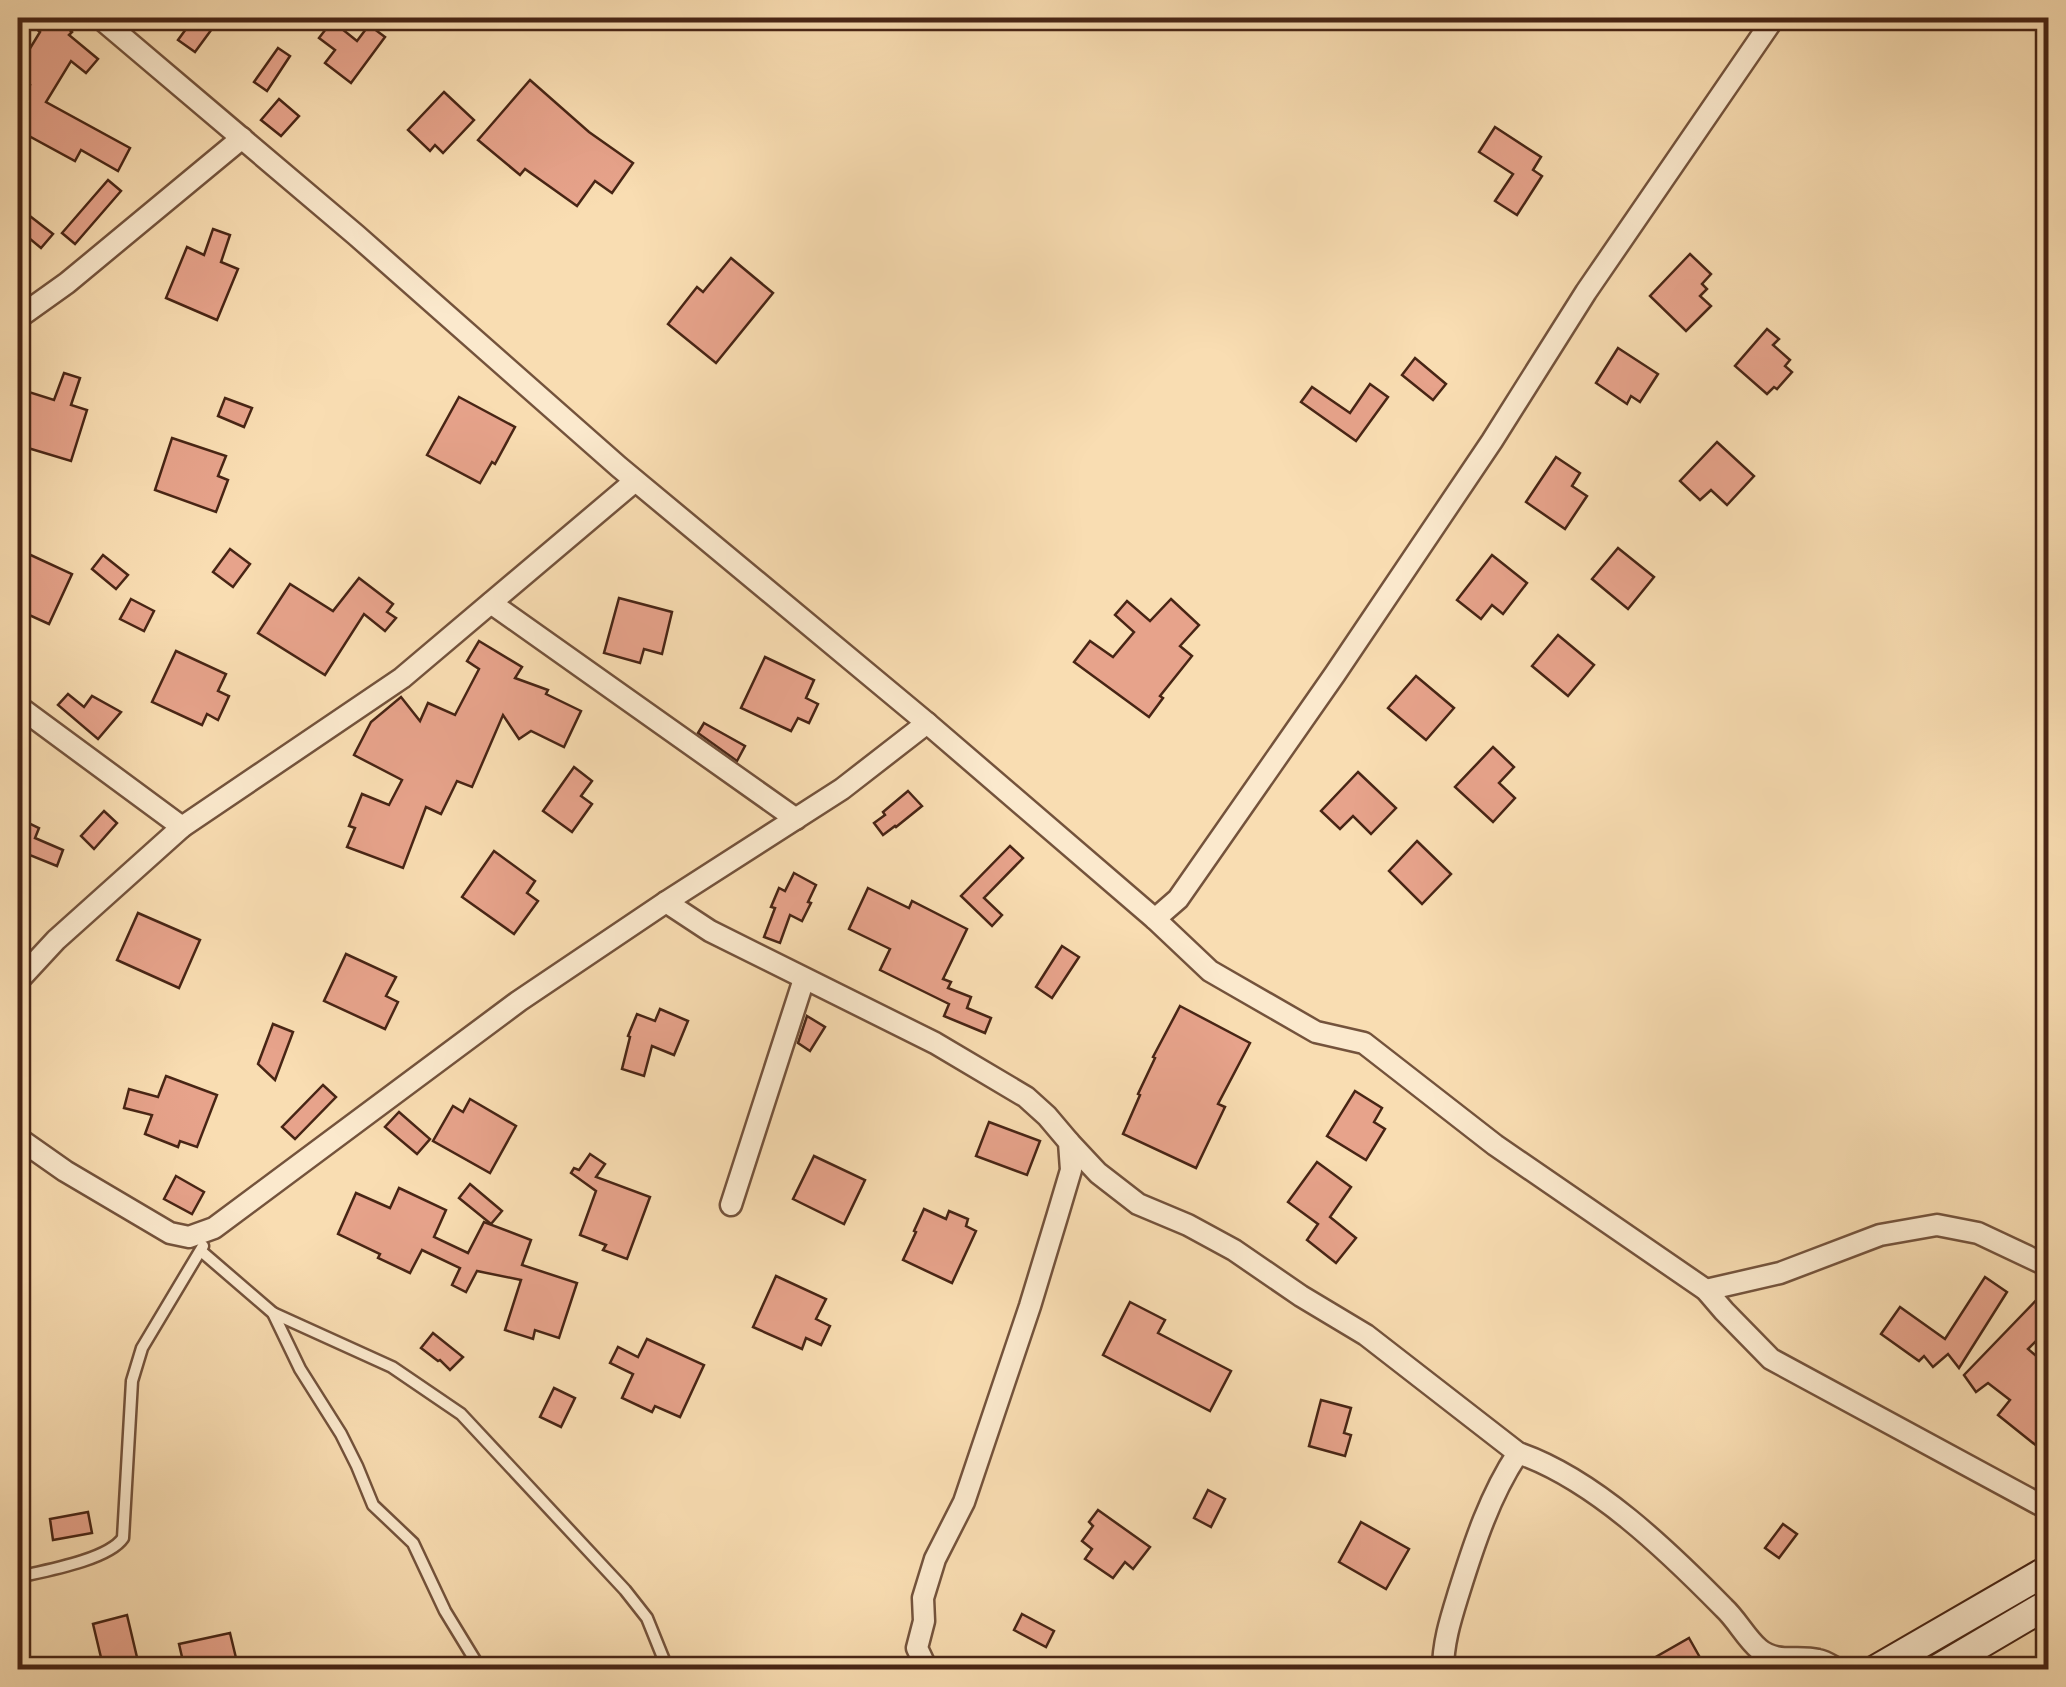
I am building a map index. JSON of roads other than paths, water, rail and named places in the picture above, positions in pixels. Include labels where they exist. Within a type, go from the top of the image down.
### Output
[{"type":"main road","points":[[1875,1670],[2048,1570]]},
{"type":"main road","points":[[1936,1670],[2048,1604]]},
{"type":"street","points":[[100,18],[635,481],[1154,918],[1210,971],[1316,1032],[1364,1043],[1495,1145],[1706,1290],[1771,1359],[2048,1510]]},
{"type":"street","points":[[1154,918],[1178,899],[1324,690],[1492,441],[1586,292],[1774,18]]},
{"type":"street","points":[[18,318],[67,283],[242,138]]},
{"type":"street","points":[[18,982],[56,940],[182,827],[402,678],[635,481]]},
{"type":"street","points":[[491,603],[796,818]]},
{"type":"street","points":[[18,706],[182,827]]},
{"type":"street","points":[[18,1138],[65,1171],[170,1232],[189,1238],[214,1228],[519,1001],[842,789],[926,723]]},
{"type":"street","points":[[666,902],[710,931],[935,1043],[1026,1097],[1098,1172],[1138,1204],[1234,1250],[1366,1336],[1518,1453],[1572,1478],[1607,1503],[1708,1592],[1759,1649],[1778,1658],[1818,1660],[1838,1670]]},
{"type":"street","points":[[730,1204],[804,979]]},
{"type":"street","points":[[932,1670],[917,1648],[924,1621],[923,1598],[934,1559],[964,1502],[1030,1306],[1071,1170],[1069,1142]]},
{"type":"street","points":[[1706,1290],[1780,1273],[1880,1235],[1937,1226],[1978,1233],[2048,1266]]},
{"type":"street","points":[[1443,1670],[1447,1631],[1471,1552],[1501,1479],[1518,1453]]},
{"type":"lane","points":[[18,1577],[78,1563],[117,1546],[123,1538],[132,1382],[142,1348],[214,1228]]},
{"type":"lane","points":[[200,1251],[273,1314],[392,1366],[461,1414],[625,1590],[647,1618],[668,1670]]},
{"type":"lane","points":[[273,1314],[300,1369],[358,1466],[373,1505],[413,1543],[445,1611],[480,1670]]}]
